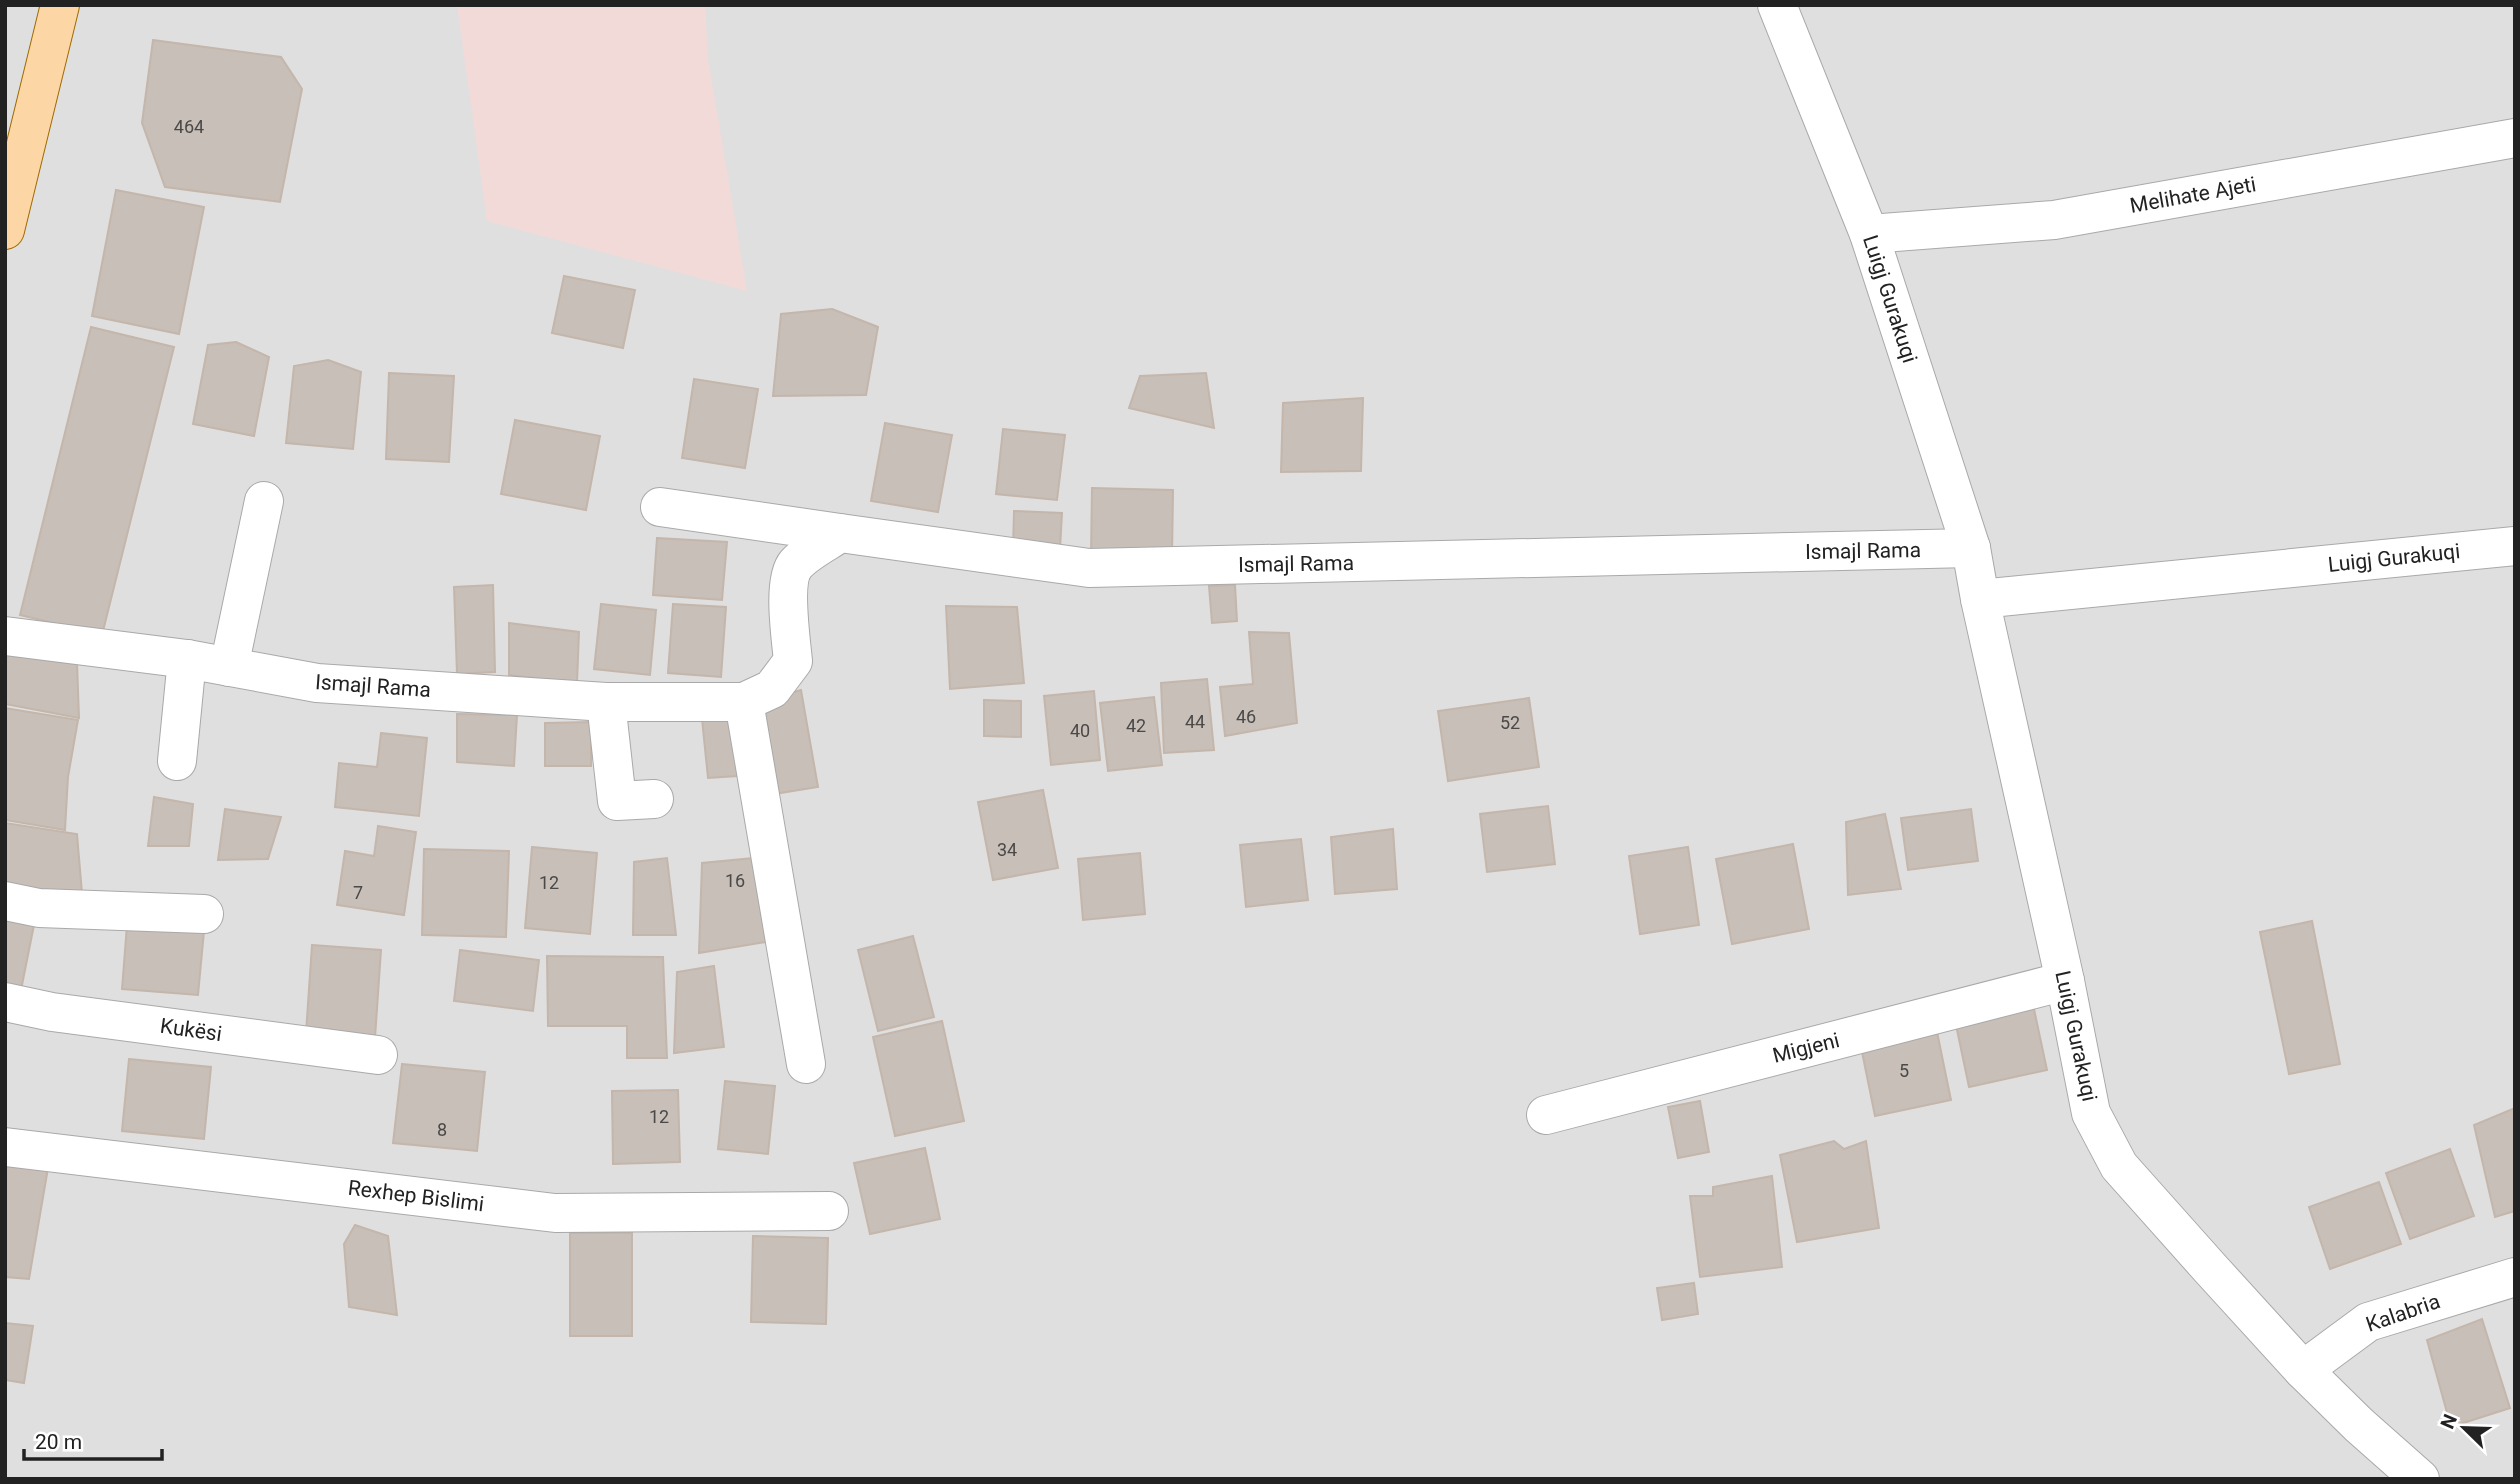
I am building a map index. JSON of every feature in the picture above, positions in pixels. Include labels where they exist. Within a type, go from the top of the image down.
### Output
[{"type":"main road","points":[[5,230],[60,5]]},
{"type":"street","name":"Luigj Gurakuqi","points":[[1777,5],[1869,234],[1972,548],[1980,600],[2065,981],[2091,1112],[2119,1166],[2302,1370],[2420,1479]]},
{"type":"street","name":"Melihate Ajeti","points":[[1869,234],[2054,220],[2515,138]]},
{"type":"street","points":[[229,667],[264,501]]},
{"type":"street","points":[[660,507],[841,533]]},
{"type":"street","name":"Ismajl Rama","points":[[5,636],[187,659],[317,683],[606,702],[744,702],[772,689],[793,661],[789,629],[790,577],[795,565],[841,533],[1089,568],[1972,548]]},
{"type":"street","name":"Luigj Gurakuqi","points":[[1980,600],[2515,546]]},
{"type":"street","points":[[177,761],[187,659]]},
{"type":"street","points":[[606,702],[617,801],[654,799]]},
{"type":"street","points":[[744,702],[806,1064]]},
{"type":"street","points":[[5,901],[39,908],[204,914]]},
{"type":"street","name":"Migjeni","points":[[1546,1115],[2065,981]]},
{"type":"street","name":"Kukësi","points":[[5,1002],[52,1012],[378,1055]]},
{"type":"street","name":"Rexhep Bislimi","points":[[5,1147],[555,1213],[829,1211]]},
{"type":"street","name":"Kalabria","points":[[2302,1370],[2368,1322],[2515,1277]]},
{"type":"shaded area","points":[[5,5],[2515,5],[2515,1479],[5,1479]]},
{"type":"shaded area","points":[[457,5],[705,5],[708,59],[747,291],[487,221]]},
{"type":"building","points":[[153,40],[281,57],[302,89],[280,202],[165,187],[142,123]]},
{"type":"building","points":[[116,190],[204,207],[179,334],[92,316]]},
{"type":"building","points":[[564,276],[635,290],[623,348],[552,333]]},
{"type":"building","points":[[832,309],[878,327],[866,395],[773,396],[781,314]]},
{"type":"building","points":[[91,327],[174,347],[102,635],[20,615]]},
{"type":"building","points":[[236,342],[269,357],[254,436],[193,424],[208,345]]},
{"type":"building","points":[[328,360],[361,372],[353,449],[286,443],[294,366]]},
{"type":"building","points":[[389,373],[454,376],[449,462],[386,459]]},
{"type":"building","points":[[1206,373],[1214,428],[1129,408],[1140,376]]},
{"type":"building","points":[[694,379],[758,389],[745,468],[682,458]]},
{"type":"building","points":[[1363,398],[1361,471],[1281,472],[1283,403]]},
{"type":"building","points":[[515,420],[600,436],[586,510],[501,494]]},
{"type":"building","points":[[885,423],[952,435],[938,512],[871,501]]},
{"type":"building","points":[[1003,429],[1065,435],[1057,500],[996,494]]},
{"type":"building","points":[[1092,488],[1173,490],[1172,556],[1091,554]]},
{"type":"building","points":[[1014,511],[1062,513],[1060,550],[1013,548]]},
{"type":"building","points":[[657,538],[727,542],[722,600],[653,595]]},
{"type":"building","points":[[493,585],[495,672],[457,674],[454,587]]},
{"type":"building","points":[[1235,585],[1237,621],[1212,623],[1209,586]]},
{"type":"building","points":[[601,604],[656,610],[650,675],[594,669]]},
{"type":"building","points":[[673,604],[726,607],[721,677],[668,673]]},
{"type":"building","points":[[946,606],[1017,607],[1024,683],[950,689]]},
{"type":"building","points":[[509,623],[579,632],[577,683],[509,675]]},
{"type":"building","points":[[1249,632],[1289,633],[1297,723],[1225,736],[1220,687],[1253,684]]},
{"type":"building","points":[[5,651],[77,662],[79,718],[5,704]]},
{"type":"building","points":[[1207,679],[1214,750],[1164,753],[1161,683]]},
{"type":"building","points":[[801,690],[818,787],[774,794],[759,702]]},
{"type":"building","points":[[1094,691],[1100,760],[1051,765],[1044,696]]},
{"type":"building","points":[[1154,697],[1162,765],[1108,771],[1100,703]]},
{"type":"building","points":[[1529,698],[1539,767],[1448,781],[1438,711]]},
{"type":"building","points":[[984,700],[1021,701],[1021,737],[984,736]]},
{"type":"building","points":[[5,708],[78,720],[68,777],[65,830],[5,820]]},
{"type":"building","points":[[457,714],[517,715],[514,766],[457,762]]},
{"type":"building","points":[[733,716],[738,776],[708,778],[702,719]]},
{"type":"building","points":[[591,722],[591,766],[545,766],[545,723]]},
{"type":"building","points":[[381,733],[427,738],[419,816],[335,807],[339,763],[377,767]]},
{"type":"building","points":[[1043,790],[1058,868],[993,880],[978,802]]},
{"type":"building","points":[[154,797],[193,804],[189,846],[148,846]]},
{"type":"building","points":[[1548,806],[1555,864],[1487,872],[1480,814]]},
{"type":"building","points":[[225,809],[281,817],[268,859],[218,860]]},
{"type":"building","points":[[1971,809],[1978,861],[1908,870],[1901,818]]},
{"type":"building","points":[[1885,814],[1901,889],[1848,895],[1846,822]]},
{"type":"building","points":[[5,823],[77,834],[82,893],[5,887]]},
{"type":"building","points":[[378,826],[416,832],[404,915],[337,905],[345,851],[374,856]]},
{"type":"building","points":[[1393,829],[1397,889],[1335,894],[1331,837]]},
{"type":"building","points":[[1301,839],[1308,900],[1246,907],[1240,845]]},
{"type":"building","points":[[1793,844],[1809,929],[1732,944],[1716,859]]},
{"type":"building","points":[[532,847],[597,853],[590,934],[525,928]]},
{"type":"building","points":[[1688,847],[1699,925],[1640,934],[1629,856]]},
{"type":"building","points":[[424,849],[509,851],[506,937],[422,935]]},
{"type":"building","points":[[1140,853],[1145,914],[1083,920],[1078,859]]},
{"type":"building","points":[[765,857],[772,941],[699,953],[702,863]]},
{"type":"building","points":[[667,858],[676,935],[633,935],[634,862]]},
{"type":"building","points":[[5,914],[35,920],[20,995],[5,992]]},
{"type":"building","points":[[2312,921],[2340,1064],[2289,1074],[2260,932]]},
{"type":"building","points":[[127,925],[204,931],[198,995],[122,989]]},
{"type":"building","points":[[913,936],[934,1017],[878,1031],[858,950]]},
{"type":"building","points":[[312,945],[381,950],[375,1038],[306,1033]]},
{"type":"building","points":[[460,950],[539,960],[533,1011],[454,1001]]},
{"type":"building","points":[[547,956],[663,957],[667,1058],[627,1058],[627,1026],[548,1026]]},
{"type":"building","points":[[714,966],[724,1047],[674,1053],[677,972]]},
{"type":"building","points":[[2034,1009],[2047,1070],[1969,1087],[1956,1025]]},
{"type":"building","points":[[942,1021],[964,1121],[895,1136],[873,1037]]},
{"type":"building","points":[[1936,1027],[1951,1100],[1875,1116],[1860,1042]]},
{"type":"building","points":[[129,1059],[211,1067],[204,1139],[122,1131]]},
{"type":"building","points":[[402,1064],[485,1072],[477,1151],[393,1143]]},
{"type":"building","points":[[725,1081],[775,1086],[768,1154],[718,1149]]},
{"type":"building","points":[[678,1090],[680,1162],[613,1164],[612,1091]]},
{"type":"building","points":[[1700,1101],[1709,1152],[1678,1158],[1668,1107]]},
{"type":"building","points":[[2515,1108],[2515,1211],[2495,1217],[2474,1125]]},
{"type":"building","points":[[1834,1141],[1844,1149],[1866,1141],[1879,1228],[1797,1242],[1780,1155]]},
{"type":"building","points":[[925,1148],[940,1219],[870,1234],[854,1163]]},
{"type":"building","points":[[2450,1149],[2474,1216],[2410,1239],[2386,1173]]},
{"type":"building","points":[[5,1163],[48,1168],[29,1279],[5,1277]]},
{"type":"building","points":[[1772,1176],[1782,1267],[1700,1277],[1690,1196],[1713,1196],[1713,1187]]},
{"type":"building","points":[[2379,1182],[2401,1244],[2330,1269],[2309,1207]]},
{"type":"building","points":[[355,1225],[388,1236],[397,1315],[349,1307],[344,1244]]},
{"type":"building","points":[[570,1233],[632,1233],[632,1336],[570,1336]]},
{"type":"building","points":[[753,1236],[828,1238],[826,1324],[751,1322]]},
{"type":"building","points":[[1694,1283],[1698,1314],[1662,1320],[1657,1288]]},
{"type":"building","points":[[2482,1319],[2510,1408],[2451,1427],[2427,1340]]},
{"type":"building","points":[[5,1323],[33,1326],[24,1383],[5,1380]]}]
